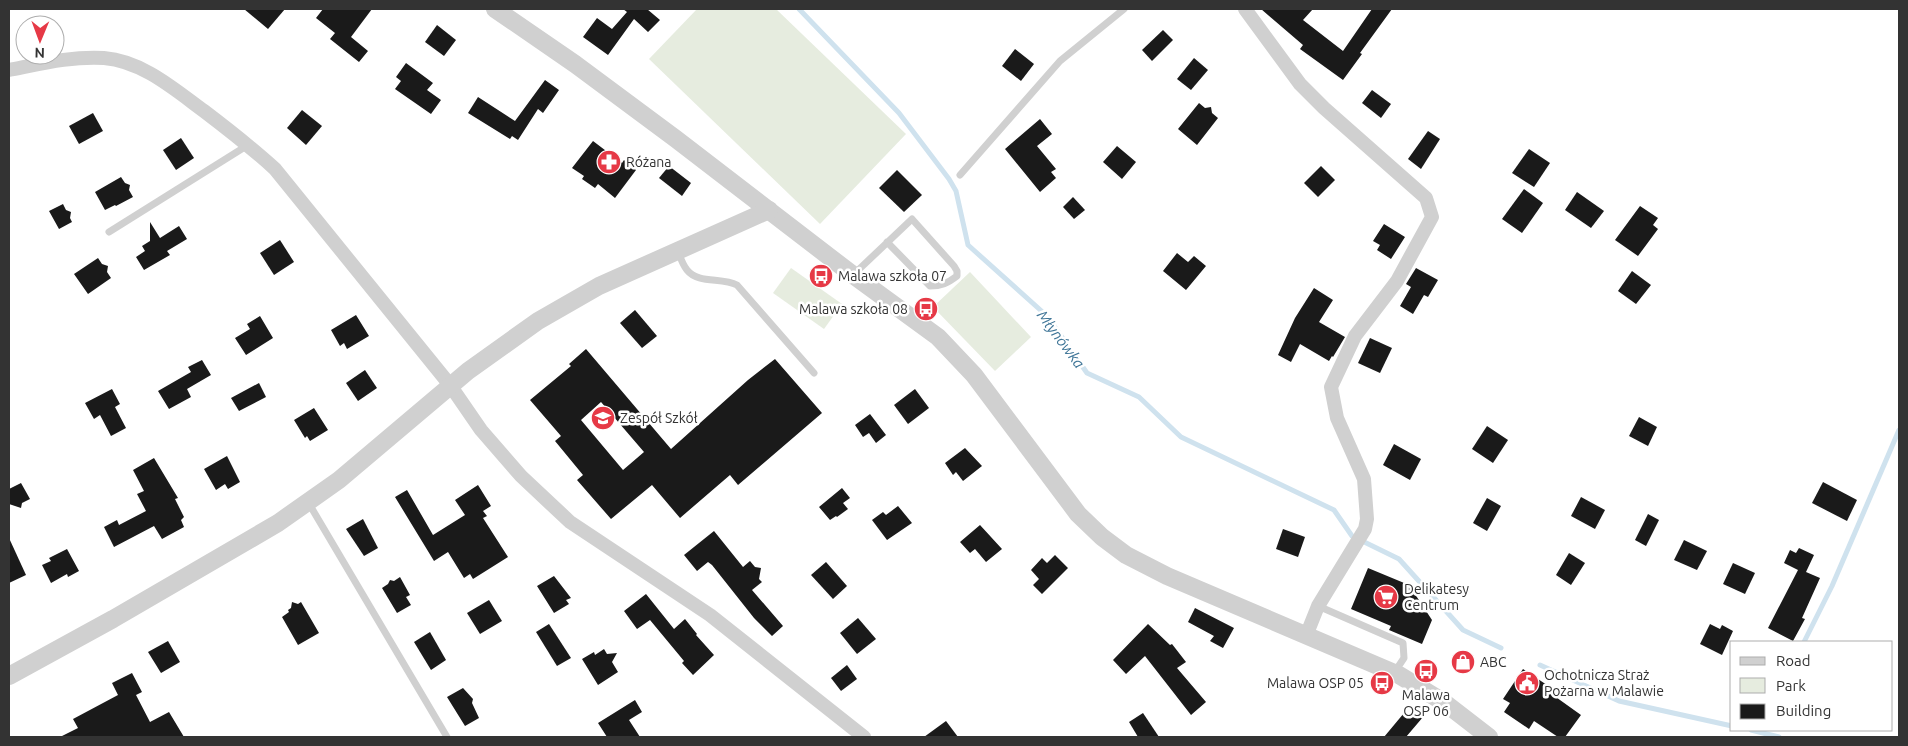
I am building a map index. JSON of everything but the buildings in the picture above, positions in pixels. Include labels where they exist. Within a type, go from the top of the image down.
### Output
[{"type":"street","points":[[494,9],[575,64],[944,343],[980,382],[1078,514],[1126,555],[1167,576],[1394,673],[1430,693],[1489,737]]},
{"type":"street","points":[[1245,9],[1300,84],[1324,108],[1426,198],[1432,217],[1397,281],[1355,336],[1331,387],[1336,418],[1364,479],[1367,520],[1365,529],[1318,606],[1306,636]]},
{"type":"street","points":[[9,70],[62,60],[104,58],[136,67],[164,81],[248,145],[275,169],[450,386],[481,430],[520,476],[570,522],[710,615],[864,737]]},
{"type":"street","points":[[9,676],[278,523],[339,480],[450,386],[510,340],[567,304],[599,286],[769,210]]},
{"type":"lane","points":[[960,175],[1060,61],[1124,9]]},
{"type":"lane","points":[[109,232],[248,145]]},
{"type":"lane","points":[[853,275],[887,242],[912,219],[954,266],[957,276],[950,282],[939,286],[930,286],[887,242]]},
{"type":"lane","points":[[677,251],[687,270],[691,273],[703,278],[726,280],[737,285],[814,373]]},
{"type":"lane","points":[[308,502],[447,737]]},
{"type":"lane","points":[[1318,606],[1403,643],[1404,658],[1394,673]]},
{"type":"green space","points":[[697,9],[776,9],[906,134],[820,224],[649,59]]},
{"type":"green space","points":[[791,268],[842,304],[824,329],[773,293]]},
{"type":"green space","points":[[970,272],[1031,337],[995,371],[933,307]]},
{"type":"waterway","name":"Młynówka","points":[[799,9],[899,113],[949,179],[956,191],[968,245],[1047,316],[1087,373],[1139,397],[1181,437],[1334,510],[1352,536],[1399,559],[1463,630],[1501,648]]},
{"type":"waterway","points":[[1804,641],[1832,586],[1899,430]]},
{"type":"waterway","name":"Młynówka","points":[[1540,665],[1619,701],[1730,726]]},
{"type":"waterway","name":"Młynówka","points":[[1755,731],[1779,737]]},
{"type":"place","name":"Różana","points":[[609,162]]},
{"type":"place","name":"Malawa szkoła 07","points":[[821,276]]},
{"type":"place","name":"Malawa szkoła 08","points":[[926,309]]},
{"type":"place","name":"Zespół Szkół","points":[[603,418]]},
{"type":"place","name":"Delikatesy Centrum","points":[[1386,597]]},
{"type":"place","name":"ABC","points":[[1463,662]]},
{"type":"place","name":"Malawa OSP 06","points":[[1426,671]]},
{"type":"place","name":"Malawa OSP 05","points":[[1382,683]]},
{"type":"place","name":"Ochotnicza Straż Pożarna w Malawie","points":[[1527,683]]}]
